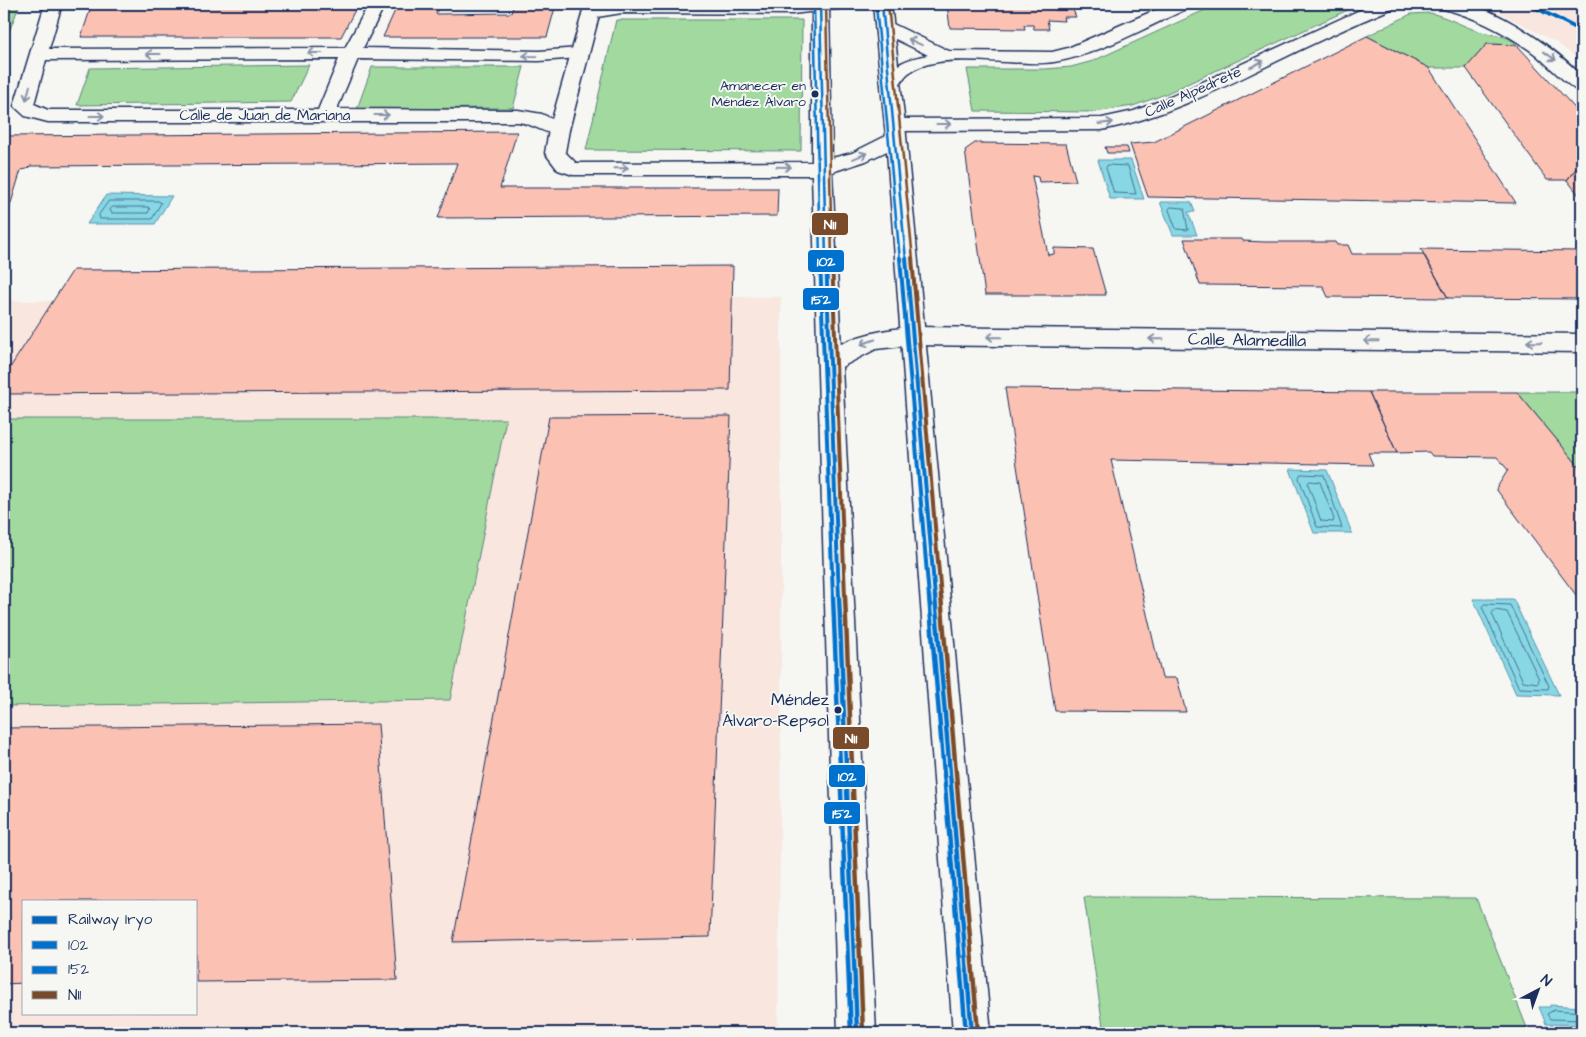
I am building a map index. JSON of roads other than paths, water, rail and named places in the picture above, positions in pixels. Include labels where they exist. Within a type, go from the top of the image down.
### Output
[{"type":"street","name":"Calle de Juan de Mariana","points":[[53,4],[24,106],[32,112],[48,116],[328,114],[518,116],[535,118],[559,130]]},
{"type":"street","points":[[328,114],[327,109],[351,53],[377,4]]},
{"type":"street","points":[[891,82],[902,69],[911,64],[946,56],[1052,57],[1073,53],[1183,4]]},
{"type":"street","name":"Calle Alpedrete","points":[[895,132],[1102,124],[1126,120],[1151,113],[1185,98],[1328,29],[1387,4]]},
{"type":"street","points":[[1446,4],[1480,16],[1551,55],[1582,87]]},
{"type":"street","points":[[857,1033],[822,168],[820,5],[792,9],[592,8],[559,130],[555,153],[564,165],[573,169],[822,168],[859,157],[895,132]]},
{"type":"street","points":[[884,15],[946,56]]},
{"type":"street","points":[[884,15],[972,1033]]},
{"type":"street","points":[[38,55],[351,53],[539,56],[579,53]]},
{"type":"street","name":"Calle Alamedilla","points":[[830,364],[857,346],[873,340],[912,336],[1582,343]]},
{"type":"lane","points":[[820,5],[849,4]]},
{"type":"water","points":[[1098,160],[1131,160],[1144,199],[1110,199]]},
{"type":"water","points":[[106,195],[172,196],[155,224],[87,224]]},
{"type":"water","points":[[1160,202],[1191,202],[1195,212],[1188,212],[1197,235],[1173,235]]},
{"type":"water","points":[[1290,469],[1327,470],[1352,533],[1314,533]]},
{"type":"water","points":[[1473,599],[1513,599],[1559,695],[1516,694]]},
{"type":"water","points":[[1550,1005],[1582,1007],[1582,1025],[1546,1024],[1539,1007],[1550,1007]]},
{"type":"rail line","name":"Iryo","points":[[1528,4],[1582,31]]},
{"type":"place","name":"Amanecer en Méndez Álvaro","points":[[815,94]]},
{"type":"place","name":"Méndez Álvaro-Repsol","points":[[838,710]]}]
